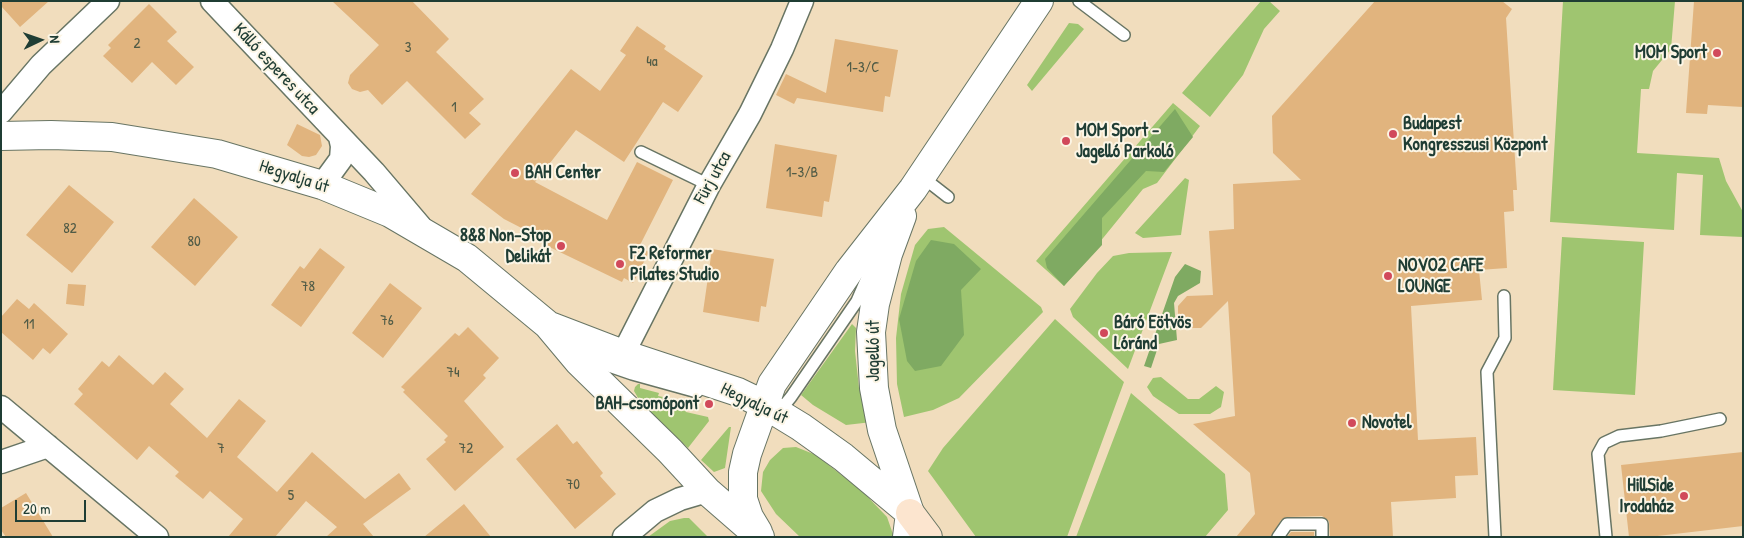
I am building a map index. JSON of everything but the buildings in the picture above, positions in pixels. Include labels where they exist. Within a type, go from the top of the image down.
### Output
[{"type":"main road","name":"Hegyalja út","points":[[908,525],[928,537]]},
{"type":"street","points":[[1,112],[41,65],[108,1]]},
{"type":"street","name":"Kálló esperes utca","points":[[212,1],[374,172],[425,232]]},
{"type":"street","name":"Fürj utca","points":[[623,354],[709,185],[750,114],[782,49],[802,1]]},
{"type":"street","name":"Jagelló út","points":[[761,537],[749,517],[743,499],[743,472],[758,411],[772,384],[849,271],[917,182],[1039,1]]},
{"type":"street","name":"Hegyalja út","points":[[1,136],[103,137],[166,144],[217,154],[322,185],[390,213],[467,258],[548,325],[579,362],[670,451],[707,491],[761,537]]},
{"type":"street","points":[[322,185],[341,159],[342,146],[340,137]]},
{"type":"street","name":"Jagelló út","points":[[908,525],[882,430],[874,388],[871,332],[875,304],[888,254],[917,182]]},
{"type":"street","name":"Hegyalja út","points":[[548,325],[623,354],[738,392],[758,411],[843,457],[908,525]]},
{"type":"street","points":[[1,407],[157,537]]},
{"type":"street","points":[[1,462],[48,446]]},
{"type":"street","points":[[624,537],[655,511],[680,499],[707,491]]},
{"type":"lane","points":[[1079,1],[1124,35]]},
{"type":"lane","points":[[641,152],[709,185]]},
{"type":"lane","points":[[917,182],[948,197]]},
{"type":"lane","points":[[1495,537],[1487,372],[1505,338],[1504,296]]},
{"type":"lane","name":"Hegyalja út","points":[[548,325],[606,365],[734,402],[758,411]]},
{"type":"lane","points":[[1606,537],[1598,454],[1604,443],[1619,436],[1661,431],[1720,419]]},
{"type":"lane","points":[[1278,537],[1287,524],[1322,524],[1322,537]]},
{"type":"green space","points":[[1261,1],[1269,1],[1280,11],[1264,29],[1243,75],[1210,117],[1182,93]]},
{"type":"green space","points":[[1563,1],[1675,1],[1671,49],[1653,71],[1649,89],[1641,89],[1637,153],[1719,158],[1726,181],[1743,212],[1743,237],[1700,235],[1703,175],[1677,173],[1674,230],[1550,222]]},
{"type":"green space","points":[[1069,23],[1078,24],[1084,29],[1032,91],[1027,85]]},
{"type":"green space","points":[[1173,103],[1200,126],[1157,183],[1143,189],[1064,286],[1036,261]]},
{"type":"green space","points":[[1175,109],[1193,137],[1164,172],[1146,171],[1102,218],[1102,245],[1064,286],[1047,268],[1045,259]]},
{"type":"green space","points":[[1185,178],[1189,180],[1181,235],[1143,238],[1135,233]]},
{"type":"green space","points":[[944,227],[1041,307],[1043,312],[959,398],[933,410],[904,417],[897,384],[896,338],[901,294],[915,245],[928,229]]},
{"type":"green space","points":[[1562,237],[1644,242],[1635,395],[1553,390]]},
{"type":"green space","points":[[931,240],[954,244],[981,269],[961,290],[964,335],[941,366],[915,371],[907,361],[899,319],[916,261]]},
{"type":"green space","points":[[1172,252],[1128,369],[1073,317],[1070,309],[1097,273],[1113,256],[1129,253]]},
{"type":"green space","points":[[1185,264],[1201,271],[1200,283],[1178,296],[1174,303],[1177,340],[1159,344],[1151,368],[1144,366],[1175,277]]},
{"type":"green space","points":[[1055,319],[1124,382],[1067,537],[976,537],[928,471],[943,448]]},
{"type":"green space","points":[[852,324],[856,328],[855,351],[859,388],[872,422],[846,425],[813,405],[801,395]]},
{"type":"green space","points":[[1161,377],[1188,399],[1199,399],[1216,386],[1224,392],[1221,407],[1210,414],[1179,414],[1153,396],[1147,387],[1153,378]]},
{"type":"green space","points":[[638,384],[640,384],[640,388],[659,393],[658,396],[688,402],[686,412],[708,417],[709,421],[688,448],[641,403],[634,391]]},
{"type":"green space","points":[[1131,393],[1225,474],[1228,510],[1205,537],[1076,537]]},
{"type":"green space","points":[[731,427],[725,468],[714,472],[701,460]]},
{"type":"green space","points":[[796,447],[816,455],[863,492],[887,517],[894,537],[800,537],[776,514],[761,491],[763,472],[770,460],[783,448]]},
{"type":"green space","points":[[689,518],[708,537],[648,537],[670,521]]},
{"type":"place","name":"MOM Sport","points":[[1717,53]]},
{"type":"place","name":"Budapest Kongresszusi Központ","points":[[1393,134]]},
{"type":"place","name":"MOM Sport - Jagelló Parkoló","points":[[1066,141]]},
{"type":"place","name":"BAH Center","points":[[515,173]]},
{"type":"place","name":"8&8 Non-Stop Delikát","points":[[561,246]]},
{"type":"place","name":"F2 Reformer Pilates Studio","points":[[620,264]]},
{"type":"place","name":"NOVO2 CAFE LOUNGE","points":[[1388,276]]},
{"type":"place","name":"Báró Eötvös Lóránd","points":[[1104,333]]},
{"type":"place","name":"BAH-csomópont","points":[[709,404]]},
{"type":"place","name":"Novotel","points":[[1352,423]]},
{"type":"place","name":"HillSide Irodaház","points":[[1684,496]]}]
